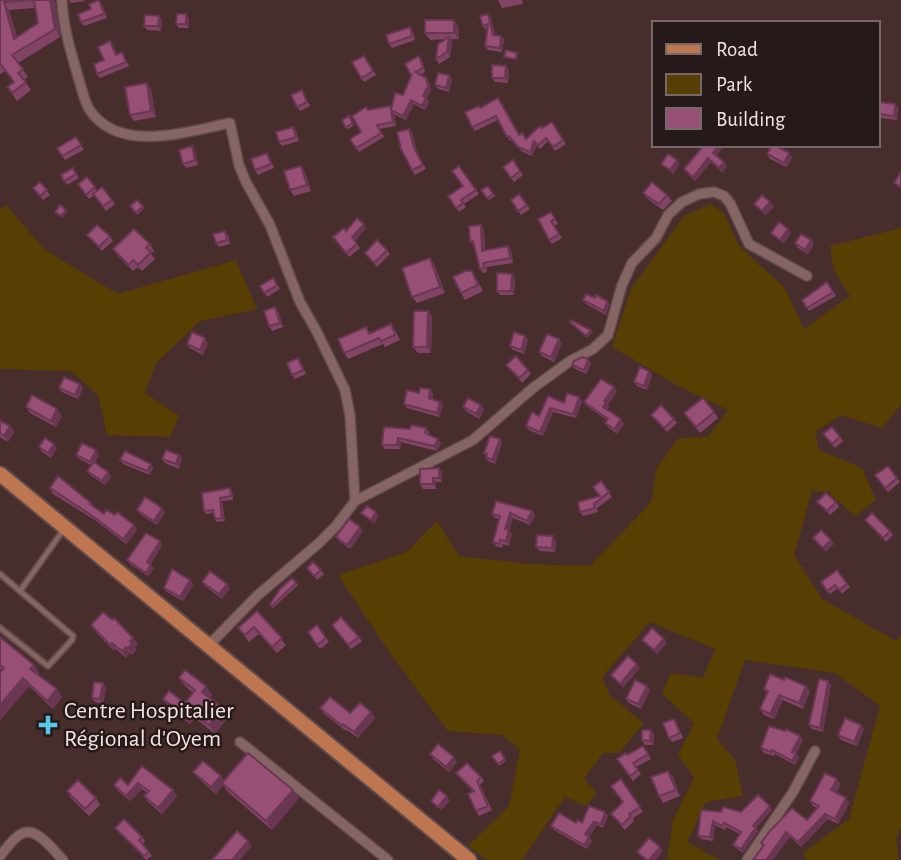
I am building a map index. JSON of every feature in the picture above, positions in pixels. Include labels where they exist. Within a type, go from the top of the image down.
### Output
[{"type":"main road","points":[[0,474],[469,860]]},
{"type":"street","points":[[62,0],[63,23],[84,99],[99,120],[118,131],[150,136],[166,136],[230,123],[239,165],[246,182],[270,225],[300,302],[345,390],[350,415],[355,501]]},
{"type":"street","points":[[209,645],[258,595],[319,543],[355,501],[473,440],[533,388],[608,335],[622,285],[632,263],[656,238],[668,215],[682,202],[699,194],[714,192],[724,195],[750,244],[807,276]]},
{"type":"street","points":[[240,742],[388,860]]},
{"type":"street","points":[[747,860],[793,792],[815,751]]},
{"type":"street","points":[[0,856],[21,834],[30,832],[64,860]]},
{"type":"lane","points":[[20,591],[65,528]]},
{"type":"lane","points":[[0,575],[70,632],[72,640],[48,666],[0,628]]},
{"type":"green space","points":[[710,204],[723,212],[740,247],[785,288],[804,329],[850,296],[834,270],[830,246],[901,228],[901,405],[882,428],[841,415],[815,432],[819,450],[862,468],[876,500],[855,516],[828,492],[812,491],[794,555],[822,599],[896,641],[901,637],[901,826],[896,840],[899,860],[807,860],[803,853],[849,819],[880,706],[835,673],[745,660],[717,739],[735,760],[743,796],[706,802],[687,842],[720,860],[667,860],[673,820],[694,778],[678,755],[694,723],[662,694],[671,673],[703,678],[715,649],[650,622],[602,677],[610,696],[644,723],[619,753],[603,753],[584,779],[597,793],[586,806],[565,797],[522,860],[487,860],[468,846],[509,806],[520,749],[502,735],[448,731],[394,659],[338,575],[407,552],[437,521],[459,556],[529,564],[590,566],[651,502],[657,467],[679,438],[708,437],[728,410],[680,387],[612,347],[631,289],[684,216]]},
{"type":"green space","points":[[6,205],[45,250],[118,294],[236,260],[257,309],[200,321],[156,363],[145,393],[179,416],[170,437],[107,435],[98,395],[71,371],[0,369],[0,209]]},
{"type":"building","points":[[0,0],[34,0],[50,0],[55,29],[12,55],[23,69],[18,73],[26,82],[12,93],[7,87],[14,82],[0,63]],"holes":[[[34,0],[38,23],[14,39],[4,2]]]},
{"type":"building","points":[[99,0],[104,14],[81,22],[78,14],[91,9],[89,4]]},
{"type":"building","points":[[177,14],[186,14],[186,24],[176,24]]},
{"type":"building","points":[[488,14],[493,35],[501,36],[500,48],[485,46],[488,24],[483,26],[480,16]]},
{"type":"building","points":[[145,15],[159,16],[158,26],[144,26]]},
{"type":"building","points":[[425,20],[454,20],[454,33],[425,33]]},
{"type":"building","points":[[410,27],[412,36],[389,44],[386,35]]},
{"type":"building","points":[[449,37],[447,52],[436,59],[438,44]]},
{"type":"building","points":[[110,41],[116,55],[122,52],[126,62],[97,74],[94,64],[104,60],[98,47]]},
{"type":"building","points":[[506,50],[517,53],[516,59],[504,57]]},
{"type":"building","points":[[364,56],[373,71],[361,78],[352,62]]},
{"type":"building","points":[[419,56],[423,68],[415,72],[426,78],[428,86],[422,106],[411,100],[403,116],[391,110],[395,93],[403,95],[412,74],[405,64]]},
{"type":"building","points":[[492,65],[506,66],[505,78],[492,78]]},
{"type":"building","points":[[438,73],[449,75],[446,88],[435,85]]},
{"type":"building","points":[[147,83],[151,111],[130,115],[125,87]]},
{"type":"building","points":[[302,90],[307,102],[297,107],[291,95]]},
{"type":"building","points":[[498,98],[519,135],[522,133],[526,139],[540,126],[542,128],[552,122],[563,140],[553,147],[546,138],[538,145],[534,141],[530,152],[518,147],[507,137],[496,116],[472,127],[465,112],[479,106],[480,108]]},
{"type":"building","points":[[880,102],[895,104],[894,116],[880,114]]},
{"type":"building","points":[[390,106],[393,122],[377,125],[381,133],[356,148],[350,139],[361,132],[352,116],[366,107],[368,110]]},
{"type":"building","points":[[349,116],[353,124],[345,127],[342,120]]},
{"type":"building","points":[[293,127],[296,137],[279,142],[276,132]]},
{"type":"building","points":[[409,129],[414,148],[423,165],[412,170],[401,149],[397,132]]},
{"type":"building","points":[[76,137],[81,145],[62,156],[57,148]]},
{"type":"building","points":[[192,146],[195,160],[183,164],[179,150]]},
{"type":"building","points":[[702,147],[718,147],[713,153],[724,162],[719,168],[708,158],[693,177],[684,169]]},
{"type":"building","points":[[771,147],[778,147],[789,153],[784,163],[767,154]]},
{"type":"building","points":[[267,153],[271,164],[255,170],[251,159]]},
{"type":"building","points":[[668,154],[677,160],[670,170],[661,164]]},
{"type":"building","points":[[513,160],[520,171],[511,178],[503,167]]},
{"type":"building","points":[[301,166],[307,185],[290,190],[284,171]]},
{"type":"building","points":[[459,166],[476,190],[461,200],[463,203],[456,208],[448,196],[463,186],[452,171]]},
{"type":"building","points":[[73,168],[76,174],[64,181],[61,175]]},
{"type":"building","points":[[901,172],[901,187],[894,183]]},
{"type":"building","points":[[87,177],[95,187],[86,195],[78,184]]},
{"type":"building","points":[[40,182],[47,190],[40,196],[33,188]]},
{"type":"building","points":[[652,182],[667,195],[659,204],[643,193]]},
{"type":"building","points":[[488,186],[493,194],[487,198],[481,190]]},
{"type":"building","points":[[102,187],[112,200],[103,206],[93,194]]},
{"type":"building","points":[[519,194],[527,205],[518,211],[511,200]]},
{"type":"building","points":[[762,195],[770,202],[762,211],[754,204]]},
{"type":"building","points":[[137,200],[143,206],[136,213],[130,206]]},
{"type":"building","points":[[60,205],[66,210],[61,216],[55,212]]},
{"type":"building","points":[[551,212],[555,219],[551,221],[559,234],[549,240],[538,219]]},
{"type":"building","points":[[357,218],[364,224],[352,237],[357,244],[346,253],[333,237],[344,228],[346,231]]},
{"type":"building","points":[[779,222],[788,229],[780,240],[771,233]]},
{"type":"building","points":[[97,225],[110,236],[99,247],[87,235]]},
{"type":"building","points":[[481,225],[482,251],[508,246],[510,258],[483,263],[484,268],[480,269],[473,241],[470,241],[469,226]]},
{"type":"building","points":[[134,229],[150,244],[146,248],[151,252],[138,265],[133,260],[129,265],[113,249]]},
{"type":"building","points":[[225,231],[227,240],[216,243],[213,234]]},
{"type":"building","points":[[801,234],[811,240],[805,250],[795,243]]},
{"type":"building","points":[[377,240],[387,250],[374,263],[365,253]]},
{"type":"building","points":[[430,258],[440,287],[412,297],[402,268]]},
{"type":"building","points":[[465,271],[472,271],[478,285],[461,293],[453,277]]},
{"type":"building","points":[[497,273],[512,274],[511,291],[497,291]]},
{"type":"building","points":[[273,278],[277,285],[264,293],[260,286]]},
{"type":"building","points":[[827,282],[833,292],[807,308],[802,300]]},
{"type":"building","points":[[586,294],[595,298],[596,295],[607,301],[604,311],[583,300]]},
{"type":"building","points":[[275,307],[280,323],[269,326],[264,311]]},
{"type":"building","points":[[414,311],[428,311],[427,347],[413,347]]},
{"type":"building","points":[[571,320],[591,330],[586,336]]},
{"type":"building","points":[[391,324],[395,335],[381,341],[379,338],[344,353],[338,339],[366,327],[369,334]]},
{"type":"building","points":[[192,332],[205,338],[200,350],[187,344]]},
{"type":"building","points":[[514,332],[525,336],[521,350],[510,346]]},
{"type":"building","points":[[547,334],[559,339],[551,357],[539,352]]},
{"type":"building","points":[[516,356],[528,370],[519,378],[506,365]]},
{"type":"building","points":[[582,357],[588,359],[584,370],[572,365]]},
{"type":"building","points":[[298,358],[303,370],[292,375],[287,363]]},
{"type":"building","points":[[640,367],[649,371],[644,386],[634,382]]},
{"type":"building","points":[[64,377],[80,384],[75,395],[59,388]]},
{"type":"building","points":[[601,379],[614,387],[603,407],[621,419],[614,429],[605,423],[608,419],[584,402]]},
{"type":"building","points":[[420,388],[430,389],[429,398],[440,402],[437,413],[404,404],[407,390],[419,393]]},
{"type":"building","points":[[567,393],[579,397],[573,414],[550,408],[540,432],[526,426],[532,412],[539,416],[548,396],[564,403]]},
{"type":"building","points":[[32,395],[57,409],[51,421],[26,407]]},
{"type":"building","points":[[468,398],[481,405],[476,414],[463,407]]},
{"type":"building","points":[[703,398],[714,412],[696,427],[684,413]]},
{"type":"building","points":[[661,405],[674,419],[664,428],[651,415]]},
{"type":"building","points":[[0,421],[10,426],[4,436],[0,433]]},
{"type":"building","points":[[411,425],[426,428],[425,433],[438,439],[434,446],[398,438],[397,445],[382,445],[384,427],[410,429]]},
{"type":"building","points":[[832,427],[840,437],[832,444],[823,434]]},
{"type":"building","points":[[490,436],[500,439],[492,460],[484,453]]},
{"type":"building","points":[[45,438],[54,444],[48,453],[39,447]]},
{"type":"building","points":[[82,443],[96,450],[90,462],[76,455]]},
{"type":"building","points":[[166,450],[179,455],[176,464],[162,459]]},
{"type":"building","points":[[125,451],[151,464],[147,471],[120,460]]},
{"type":"building","points":[[94,462],[108,472],[102,481],[87,471]]},
{"type":"building","points":[[888,466],[897,478],[885,488],[875,475]]},
{"type":"building","points":[[439,468],[439,478],[433,478],[433,484],[420,484],[420,469]]},
{"type":"building","points":[[58,476],[104,514],[106,510],[115,515],[117,512],[134,525],[123,539],[50,488]]},
{"type":"building","points":[[601,481],[609,492],[594,504],[595,508],[580,512],[578,502],[600,496],[593,487]]},
{"type":"building","points":[[230,488],[231,496],[220,498],[222,518],[215,519],[213,510],[204,511],[202,493]]},
{"type":"building","points":[[826,493],[836,502],[827,511],[817,502]]},
{"type":"building","points":[[145,497],[162,508],[154,521],[137,510]]},
{"type":"building","points":[[496,501],[532,511],[527,521],[510,513],[505,529],[509,530],[506,541],[500,540],[499,544],[493,542],[500,516],[492,514]]},
{"type":"building","points":[[367,506],[376,512],[371,520],[361,513]]},
{"type":"building","points":[[872,513],[890,531],[883,538],[865,520]]},
{"type":"building","points":[[349,519],[360,527],[347,545],[336,537]]},
{"type":"building","points":[[821,530],[831,540],[823,548],[813,538]]},
{"type":"building","points":[[146,533],[160,541],[147,562],[151,565],[146,573],[127,560]]},
{"type":"building","points":[[537,535],[553,536],[552,548],[536,547]]},
{"type":"building","points":[[313,562],[321,570],[314,576],[307,568]]},
{"type":"building","points":[[172,569],[190,580],[180,597],[164,588]]},
{"type":"building","points":[[837,570],[847,584],[839,590],[835,585],[827,591],[821,582]]},
{"type":"building","points":[[210,571],[227,584],[219,594],[202,582]]},
{"type":"building","points":[[292,578],[296,583],[272,606],[270,604],[280,589]]},
{"type":"building","points":[[257,611],[282,638],[272,647],[254,627],[245,635],[238,628]]},
{"type":"building","points":[[103,612],[112,620],[114,618],[133,638],[128,648],[122,651],[112,643],[110,645],[91,625]]},
{"type":"building","points":[[341,617],[359,637],[348,645],[332,625]]},
{"type":"building","points":[[317,625],[326,638],[317,645],[308,632]]},
{"type":"building","points":[[652,628],[664,639],[654,650],[642,640]]},
{"type":"building","points":[[0,637],[34,665],[30,669],[57,689],[47,701],[23,678],[0,705],[0,673],[4,668],[0,665]]},
{"type":"building","points":[[628,656],[637,664],[620,684],[611,675]]},
{"type":"building","points":[[185,670],[206,686],[202,692],[223,708],[209,725],[189,709],[184,715],[163,699],[169,691],[185,703],[195,690],[179,678]]},
{"type":"building","points":[[770,674],[806,686],[799,703],[779,695],[770,714],[760,709],[768,691],[764,689]]},
{"type":"building","points":[[819,679],[828,681],[820,728],[809,725]]},
{"type":"building","points":[[635,680],[647,686],[638,704],[626,699]]},
{"type":"building","points":[[94,682],[103,683],[100,699],[92,698]]},
{"type":"building","points":[[330,697],[350,713],[360,703],[371,712],[354,732],[320,708]]},
{"type":"building","points":[[845,718],[861,725],[854,742],[838,735]]},
{"type":"building","points":[[674,719],[680,733],[669,738],[663,723]]},
{"type":"building","points":[[769,726],[785,731],[786,729],[800,736],[792,752],[796,753],[792,761],[772,750],[771,752],[761,748]]},
{"type":"building","points":[[642,730],[651,730],[650,741],[642,740]]},
{"type":"building","points":[[438,744],[454,757],[446,767],[430,754]]},
{"type":"building","points":[[643,746],[648,754],[633,763],[638,770],[630,776],[617,759]]},
{"type":"building","points":[[500,751],[505,759],[498,764],[492,756]]},
{"type":"building","points":[[248,753],[293,790],[266,821],[222,783]]},
{"type":"building","points":[[203,761],[221,776],[211,787],[193,772]]},
{"type":"building","points":[[467,763],[481,777],[477,781],[488,806],[476,811],[468,794],[474,791],[456,773]]},
{"type":"building","points":[[142,766],[173,790],[158,808],[144,796],[149,791],[138,783],[126,796],[114,785],[120,778],[128,785]]},
{"type":"building","points":[[668,771],[676,790],[659,796],[651,777]]},
{"type":"building","points":[[825,773],[837,779],[831,790],[846,798],[835,819],[825,814],[798,842],[786,832],[768,860],[753,860],[770,831],[792,808],[807,820],[819,806],[810,801]]},
{"type":"building","points":[[621,779],[640,807],[629,814],[631,816],[622,825],[611,814],[623,802],[611,786]]},
{"type":"building","points":[[78,780],[96,798],[85,809],[67,791]]},
{"type":"building","points":[[439,790],[447,796],[438,807],[431,801]]},
{"type":"building","points":[[758,795],[770,806],[753,826],[756,827],[741,849],[733,845],[741,832],[724,823],[722,826],[713,821],[710,837],[698,836],[701,810],[721,812],[723,807],[741,812]]},
{"type":"building","points":[[589,806],[605,812],[601,824],[594,822],[585,834],[589,837],[584,845],[551,826],[559,813],[576,823],[578,820],[582,823]]},
{"type":"building","points":[[124,819],[142,837],[139,840],[149,852],[144,856],[115,828]]},
{"type":"building","points":[[237,831],[248,841],[232,860],[212,860]]},
{"type":"building","points":[[649,838],[660,847],[647,860],[637,852]]},
{"type":"place","name":"Centre Hospitalier Régional d'Oyem","points":[[48,725]]}]
